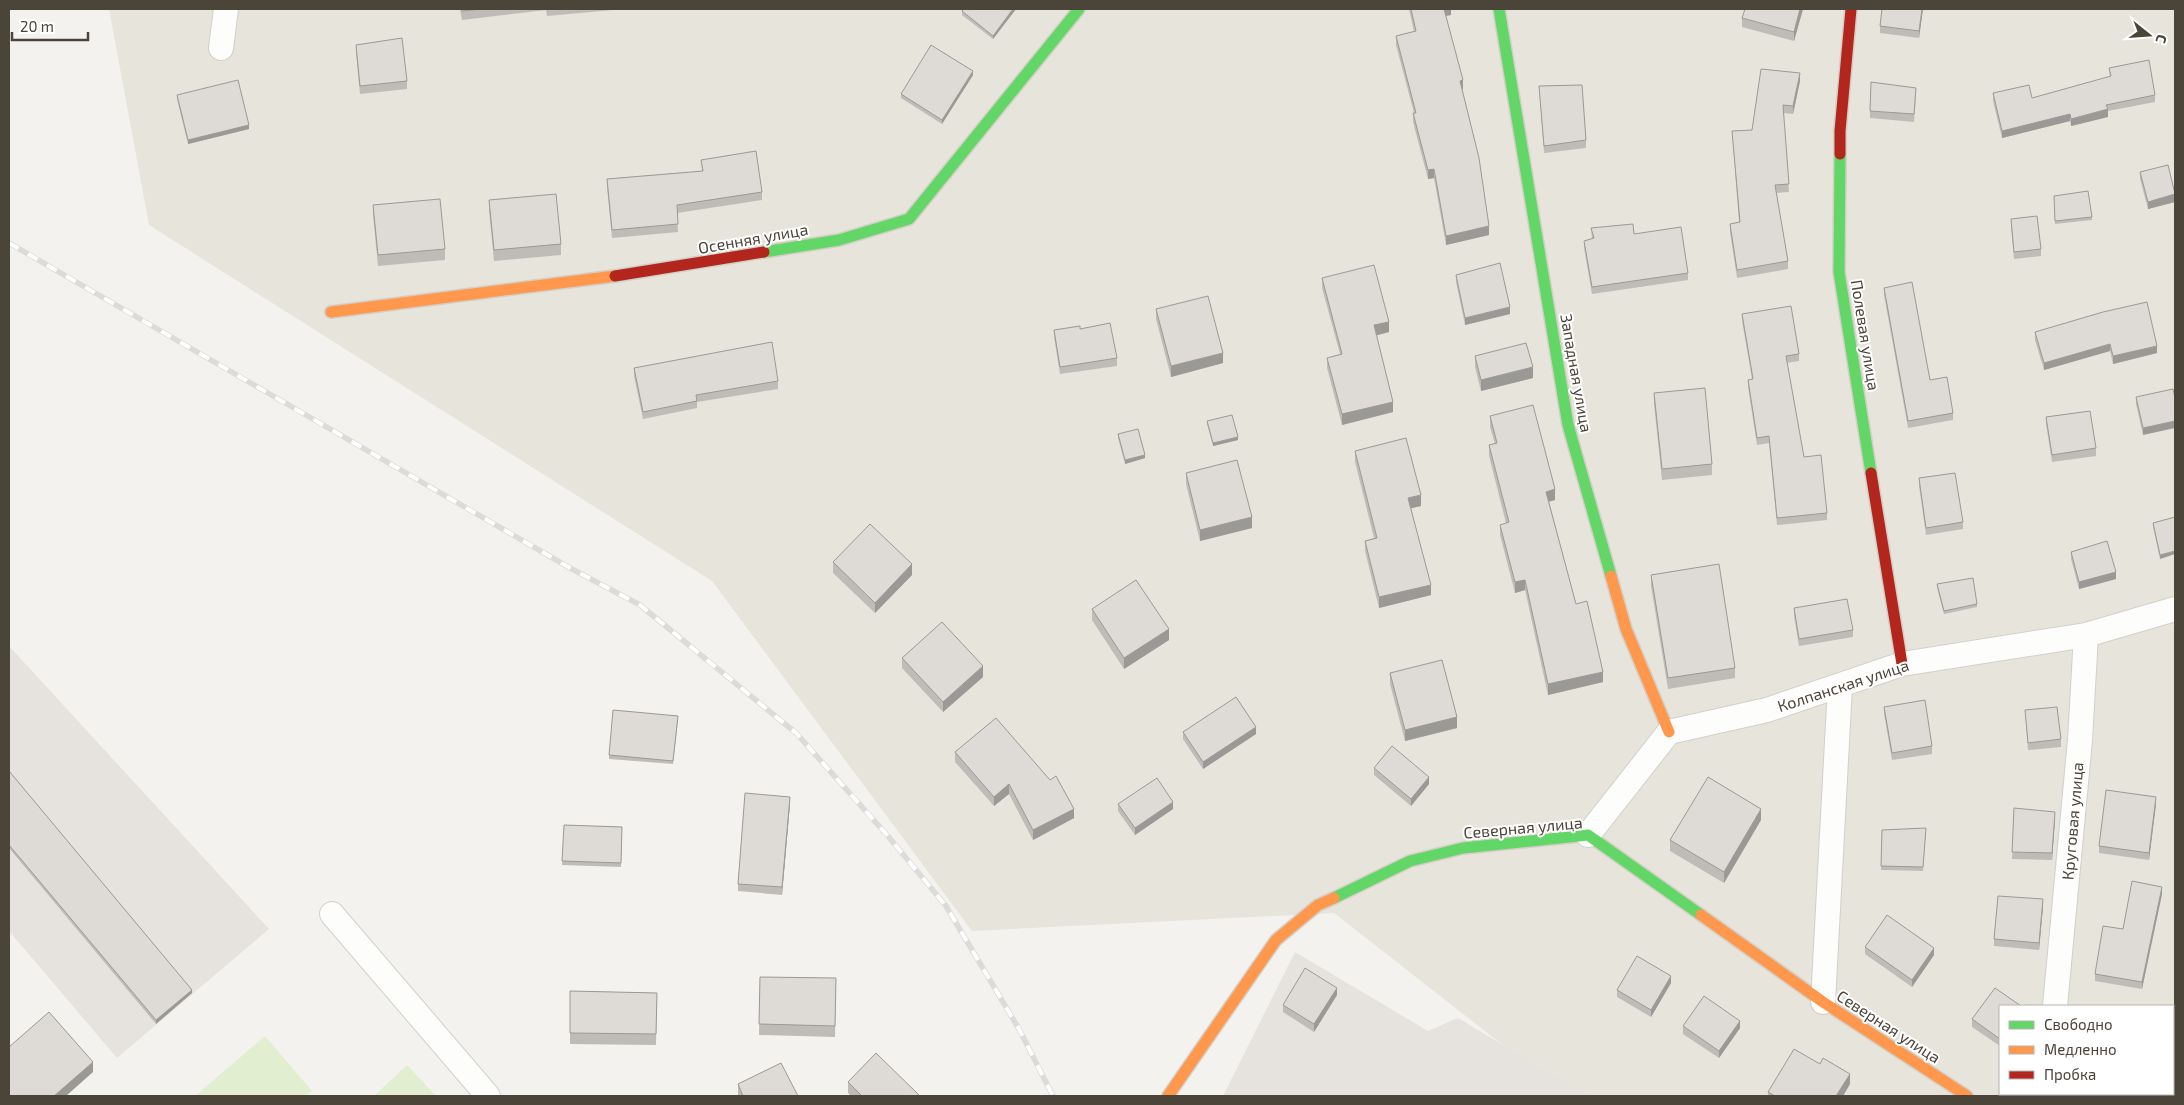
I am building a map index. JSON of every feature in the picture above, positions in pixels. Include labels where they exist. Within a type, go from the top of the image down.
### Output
[{"type":"street","points":[[221,48],[226,9]]},
{"type":"street","name":"Осенняя улица","points":[[331,312],[645,272],[838,240],[909,219],[1079,9]]},
{"type":"street","name":"Западная улица","points":[[1499,9],[1568,425],[1626,629],[1670,732]]},
{"type":"street","name":"Полевая улица","points":[[1851,9],[1840,131],[1839,272],[1902,664]]},
{"type":"street","name":"Колпанская улица","points":[[1670,732],[1767,710],[1902,664],[2086,635],[2175,609]]},
{"type":"street","name":"Круговая улица","points":[[2055,1005],[2080,740],[2086,635]]},
{"type":"street","points":[[1823,1002],[1840,686]]},
{"type":"street","points":[[1588,835],[1670,732]]},
{"type":"street","name":"Северная улица","points":[[1168,1096],[1276,940],[1318,905],[1410,861],[1463,848],[1588,835],[1823,1002],[1967,1096]]},
{"type":"street","points":[[332,914],[488,1096]]},
{"type":"shaded area","points":[[109,9],[2175,9],[2175,1096],[1568,1096],[1334,913],[972,931],[712,581],[149,225]]},
{"type":"shaded area","points":[[9,646],[269,929],[117,1058],[9,931]]},
{"type":"shaded area","points":[[1295,952],[1428,1031],[1458,1018],[1588,1096],[1223,1096]]},
{"type":"green space","points":[[265,1036],[312,1091],[305,1096],[195,1096]]},
{"type":"green space","points":[[407,1065],[436,1096],[374,1096]]},
{"type":"building","points":[[461,9],[481,9],[462,11]]},
{"type":"building","points":[[964,9],[1013,9],[993,36],[962,11]]},
{"type":"building","points":[[1411,9],[1444,9],[1463,80],[1460,81],[1479,158],[1489,226],[1446,236],[1434,169],[1428,170],[1413,113],[1416,113],[1396,36],[1416,31]]},
{"type":"building","points":[[1745,9],[1800,9],[1794,32],[1742,18]]},
{"type":"building","points":[[1882,9],[1922,9],[1919,31],[1880,26]]},
{"type":"building","points":[[402,38],[407,81],[360,86],[356,45]]},
{"type":"building","points":[[931,45],[973,71],[942,120],[901,94]]},
{"type":"building","points":[[2149,60],[2155,95],[2106,105],[2108,109],[2071,119],[2070,114],[2002,131],[1993,93],[2029,85],[2032,98],[2111,76],[2109,68]]},
{"type":"building","points":[[1761,69],[1800,73],[1793,106],[1783,105],[1789,184],[1775,185],[1788,261],[1737,270],[1730,224],[1740,222],[1732,131],[1752,130]]},
{"type":"building","points":[[238,80],[249,125],[188,140],[177,95]]},
{"type":"building","points":[[1871,82],[1916,88],[1914,114],[1870,111]]},
{"type":"building","points":[[1582,85],[1586,140],[1544,146],[1539,86]]},
{"type":"building","points":[[756,151],[762,192],[677,205],[678,224],[612,230],[607,179],[703,171],[701,160]]},
{"type":"building","points":[[2168,165],[2175,194],[2148,202],[2140,172]]},
{"type":"building","points":[[2088,191],[2092,217],[2055,221],[2054,196]]},
{"type":"building","points":[[556,194],[561,244],[494,250],[489,200]]},
{"type":"building","points":[[440,199],[445,249],[378,255],[373,205]]},
{"type":"building","points":[[2037,216],[2041,249],[2014,252],[2011,219]]},
{"type":"building","points":[[1633,224],[1634,234],[1681,227],[1688,273],[1592,287],[1584,241],[1594,238],[1591,228]]},
{"type":"building","points":[[1500,263],[1510,307],[1465,318],[1456,275]]},
{"type":"building","points":[[1374,265],[1389,322],[1374,325],[1393,402],[1342,414],[1327,358],[1342,354],[1322,278]]},
{"type":"building","points":[[1912,282],[1930,380],[1947,377],[1953,413],[1908,421],[1884,288]]},
{"type":"building","points":[[1208,296],[1223,353],[1171,366],[1156,309]]},
{"type":"building","points":[[2147,302],[2157,346],[2113,356],[2110,344],[2044,363],[2035,332],[2103,312]]},
{"type":"building","points":[[1791,306],[1799,354],[1786,356],[1804,457],[1821,455],[1827,513],[1777,518],[1769,436],[1757,438],[1748,380],[1753,379],[1742,314]]},
{"type":"building","points":[[1110,323],[1117,358],[1060,367],[1054,330],[1080,326],[1080,329]]},
{"type":"building","points":[[772,342],[778,381],[696,395],[697,401],[643,412],[634,368]]},
{"type":"building","points":[[1526,343],[1533,367],[1481,380],[1475,356]]},
{"type":"building","points":[[1705,388],[1712,464],[1662,469],[1654,393]]},
{"type":"building","points":[[2173,389],[2175,421],[2143,428],[2136,397]]},
{"type":"building","points":[[1533,405],[1555,489],[1546,492],[1576,604],[1587,601],[1603,672],[1548,684],[1525,580],[1515,582],[1500,525],[1509,522],[1489,445],[1497,443],[1490,416]]},
{"type":"building","points":[[2090,411],[2096,448],[2052,455],[2046,417]]},
{"type":"building","points":[[1232,415],[1238,437],[1213,443],[1207,421]]},
{"type":"building","points":[[1138,429],[1145,455],[1125,460],[1118,434]]},
{"type":"building","points":[[1406,438],[1421,495],[1408,498],[1431,585],[1379,597],[1365,541],[1377,538],[1355,451]]},
{"type":"building","points":[[1237,460],[1252,517],[1200,530],[1186,473]]},
{"type":"building","points":[[1955,473],[1963,522],[1926,528],[1919,478]]},
{"type":"building","points":[[2175,517],[2175,551],[2160,555],[2153,523]]},
{"type":"building","points":[[870,524],[912,564],[875,603],[833,562]]},
{"type":"building","points":[[2107,541],[2116,572],[2079,582],[2071,552]]},
{"type":"building","points":[[1719,564],[1735,668],[1668,678],[1651,575]]},
{"type":"building","points":[[1973,578],[1977,604],[1944,611],[1937,584]]},
{"type":"building","points":[[1136,580],[1169,629],[1124,658],[1092,609]]},
{"type":"building","points":[[1847,599],[1853,630],[1799,639],[1794,608]]},
{"type":"building","points":[[942,622],[983,666],[943,702],[902,658]]},
{"type":"building","points":[[1442,660],[1457,717],[1405,730],[1390,673]]},
{"type":"building","points":[[1236,697],[1256,727],[1203,762],[1183,732]]},
{"type":"building","points":[[1925,700],[1932,746],[1892,753],[1884,707]]},
{"type":"building","points":[[2057,707],[2061,739],[2028,743],[2025,710]]},
{"type":"building","points":[[613,710],[678,716],[673,761],[609,755]]},
{"type":"building","points":[[996,718],[1050,780],[1056,776],[1074,809],[1033,830],[1009,784],[994,797],[955,752]]},
{"type":"building","points":[[1392,746],[1429,777],[1411,799],[1374,768]]},
{"type":"building","points":[[9,771],[192,990],[156,1020],[9,845]]},
{"type":"building","points":[[1708,777],[1761,809],[1724,872],[1670,840]]},
{"type":"building","points":[[1157,778],[1173,802],[1135,828],[1118,804]]},
{"type":"building","points":[[2106,790],[2156,797],[2149,853],[2099,846]]},
{"type":"building","points":[[745,793],[790,797],[782,887],[738,884]]},
{"type":"building","points":[[2014,808],[2055,812],[2052,853],[2012,852]]},
{"type":"building","points":[[564,825],[622,827],[621,863],[562,861]]},
{"type":"building","points":[[1926,828],[1923,867],[1881,866],[1882,830]]},
{"type":"building","points":[[2132,881],[2162,887],[2142,982],[2095,974],[2103,926],[2123,929]]},
{"type":"building","points":[[1998,896],[2043,899],[2039,943],[1994,939]]},
{"type":"building","points":[[1887,915],[1934,948],[1912,980],[1865,947]]},
{"type":"building","points":[[1637,956],[1671,976],[1651,1010],[1617,990]]},
{"type":"building","points":[[1305,968],[1337,988],[1314,1024],[1283,1005]]},
{"type":"building","points":[[760,977],[836,978],[835,1026],[759,1024]]},
{"type":"building","points":[[1995,988],[2020,1005],[1999,1005],[1999,1038],[1972,1019]]},
{"type":"building","points":[[570,991],[657,993],[656,1034],[570,1033]]},
{"type":"building","points":[[1704,996],[1740,1021],[1719,1051],[1683,1026]]},
{"type":"building","points":[[49,1012],[93,1062],[54,1096],[9,1096],[9,1047]]},
{"type":"building","points":[[2175,1017],[2174,1096],[2119,1096],[2174,1095]]},
{"type":"building","points":[[1794,1049],[1820,1064],[1823,1058],[1850,1074],[1836,1096],[1775,1096],[1768,1092]]},
{"type":"building","points":[[876,1053],[920,1096],[862,1096],[848,1082]]},
{"type":"building","points":[[781,1063],[798,1096],[743,1096],[738,1084]]},
{"type":"railway","points":[[9,243],[570,568],[640,605],[796,733],[887,835],[946,906],[1019,1029],[1053,1096]]},
{"type":"traffic: fast","points":[[764,252],[839,240],[909,219],[1079,9]]},
{"type":"traffic: fast","points":[[1499,9],[1568,425],[1611,576]]},
{"type":"traffic: fast","points":[[1840,154],[1839,272],[1871,473]]},
{"type":"traffic: fast","points":[[1334,898],[1410,861],[1463,848],[1588,835],[1701,915]]},
{"type":"traffic: slow","points":[[331,312],[615,276]]},
{"type":"traffic: slow","points":[[1611,576],[1626,629],[1669,732]]},
{"type":"traffic: slow","points":[[1168,1096],[1276,940],[1318,905],[1334,898]]},
{"type":"traffic: slow","points":[[1701,915],[1823,1002],[1967,1096]]},
{"type":"traffic: jam","points":[[1840,154],[1840,131],[1851,9]]},
{"type":"traffic: jam","points":[[615,276],[764,252]]},
{"type":"traffic: jam","points":[[1871,473],[1902,664]]}]
